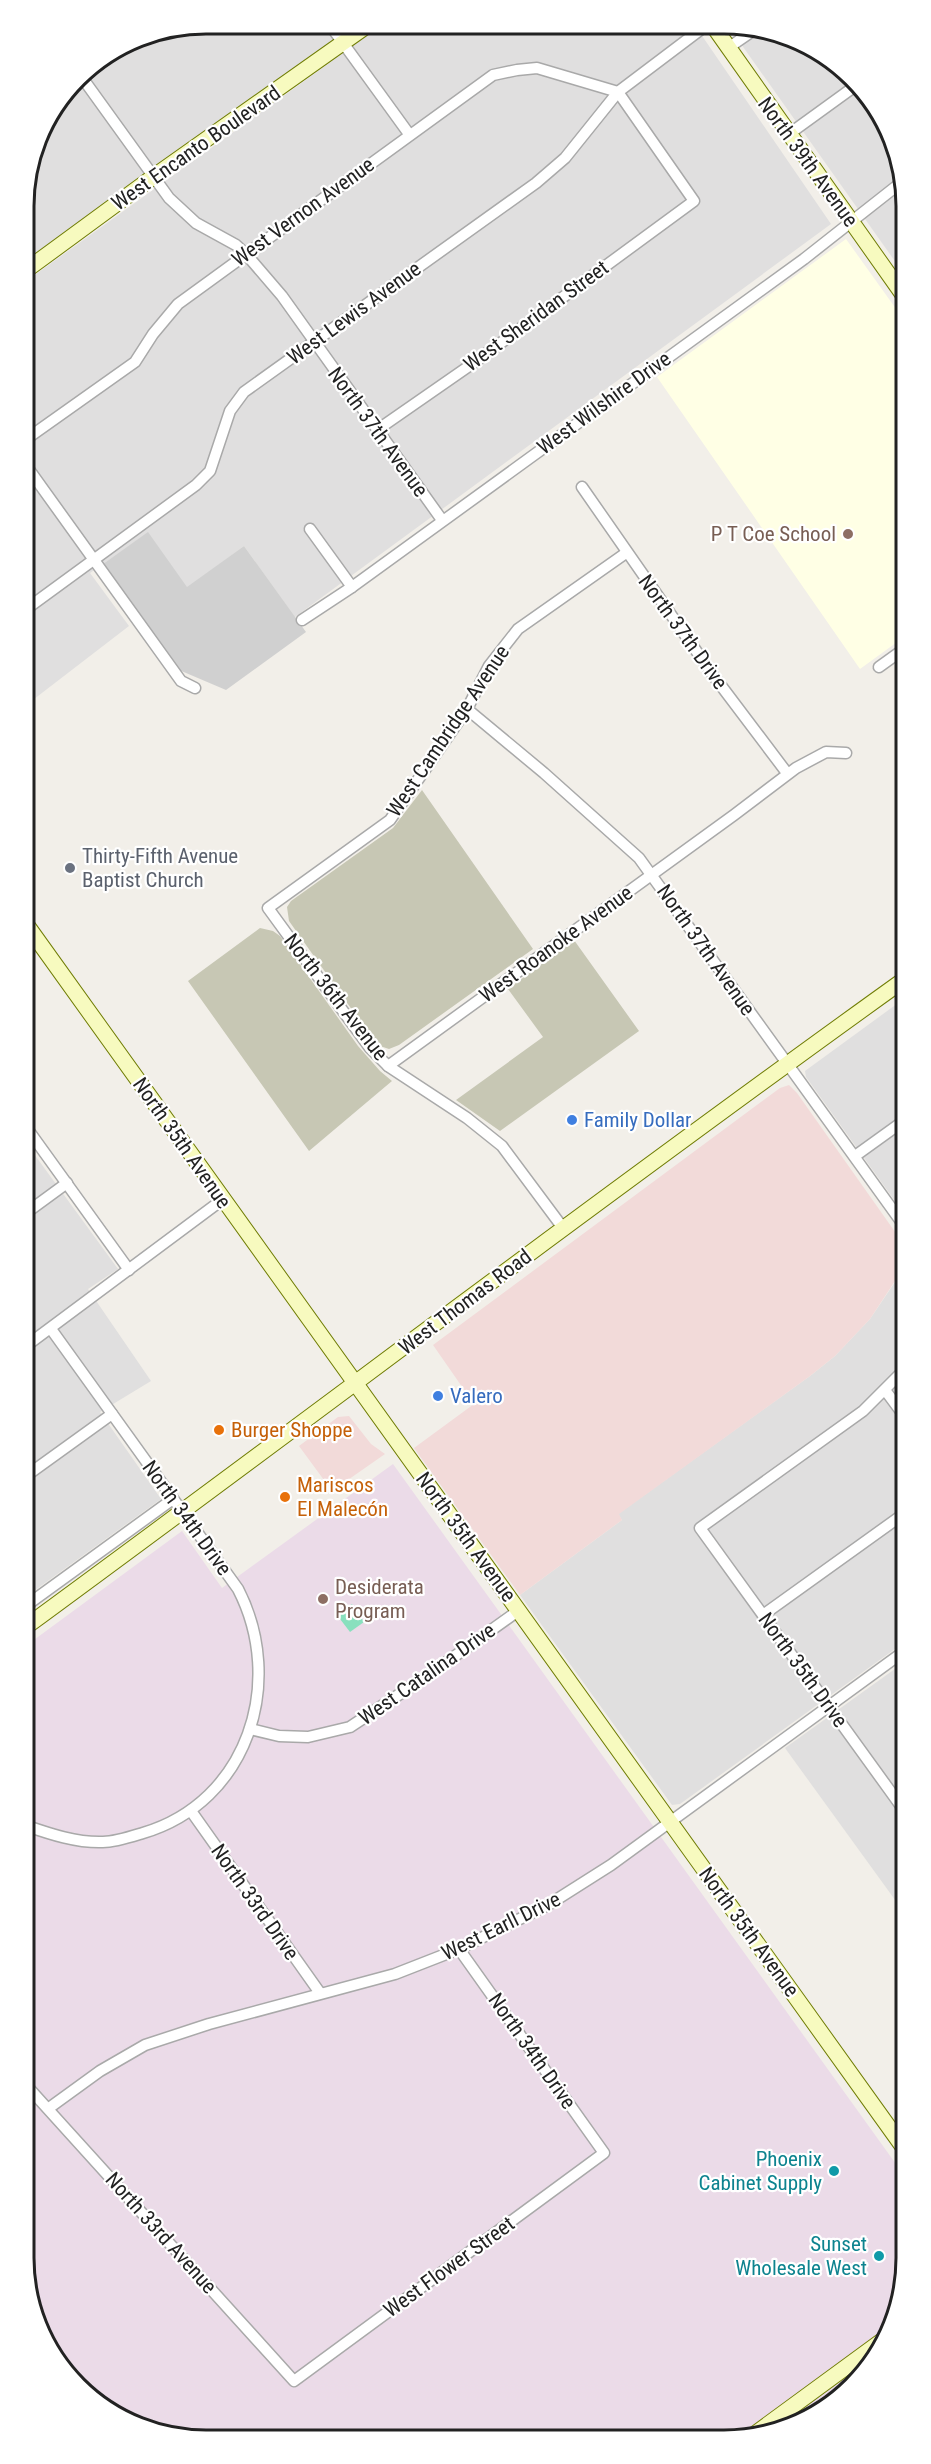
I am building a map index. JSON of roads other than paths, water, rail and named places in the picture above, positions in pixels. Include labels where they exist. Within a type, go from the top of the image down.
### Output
[{"type":"main road","name":"North 39th Avenue","points":[[719,34],[896,285]]},
{"type":"main road","name":"West Encanto Boulevard","points":[[35,264],[355,35]]},
{"type":"main road","name":"North 35th Avenue","points":[[35,942],[896,2137]]},
{"type":"main road","name":"West Thomas Road","points":[[34,1621],[563,1228],[896,985]]},
{"type":"main road","points":[[770,2423],[868,2351]]},
{"type":"street","name":"West Lewis Avenue","points":[[35,603],[196,485],[210,471],[230,411],[244,392],[536,183],[565,158],[618,92],[695,34]]},
{"type":"street","points":[[337,35],[409,134]]},
{"type":"street","points":[[728,48],[746,36]]},
{"type":"street","name":"West Vernon Avenue","points":[[35,433],[135,362],[153,334],[178,304],[493,75],[537,68],[618,92]]},
{"type":"street","name":"North 37th Avenue","points":[[86,84],[169,198],[196,223],[236,245],[282,296],[442,520]]},
{"type":"street","points":[[789,134],[850,90]]},
{"type":"street","name":"West Sheridan Street","points":[[377,430],[472,364],[694,201],[618,92]]},
{"type":"street","name":"West Wilshire Drive","points":[[302,620],[352,587],[804,259],[895,187]]},
{"type":"street","points":[[35,478],[181,681],[195,688]]},
{"type":"street","name":"North 37th Drive","points":[[582,487],[715,678],[787,774]]},
{"type":"street","points":[[310,529],[352,587]]},
{"type":"street","name":"West Cambridge Avenue","points":[[268,908],[390,820],[467,709],[489,666],[518,629],[626,553]]},
{"type":"street","points":[[879,667],[896,655]]},
{"type":"street","name":"North 37th Avenue","points":[[467,709],[544,773],[639,858],[652,873],[786,1064],[896,1214]]},
{"type":"street","name":"West Roanoke Avenue","points":[[388,1066],[787,774],[826,752],[846,753]]},
{"type":"street","name":"North 36th Avenue","points":[[268,908],[370,1048],[388,1066],[466,1118],[502,1146],[563,1228]]},
{"type":"street","points":[[855,1156],[896,1126]]},
{"type":"street","points":[[35,1139],[129,1270]]},
{"type":"street","points":[[35,1206],[67,1183]]},
{"type":"street","points":[[34,1340],[222,1200]]},
{"type":"street","name":"North 34th Drive","points":[[51,1329],[229,1575],[247,1606],[257,1647],[258,1700],[250,1729]]},
{"type":"street","points":[[896,1378],[885,1390],[896,1405]]},
{"type":"street","name":"North 35th Drive","points":[[885,1390],[863,1412],[700,1528],[896,1799]]},
{"type":"street","points":[[34,1470],[112,1414]]},
{"type":"street","points":[[34,1600],[173,1499]]},
{"type":"street","points":[[763,1616],[896,1520]]},
{"type":"street","name":"West Catalina Drive","points":[[250,1729],[279,1736],[308,1737],[321,1736],[350,1727],[428,1676],[518,1611]]},
{"type":"street","name":"West Earll Drive","points":[[49,2108],[100,2071],[145,2045],[195,2028],[395,1974],[459,1949],[548,1905],[611,1865],[896,1657]]},
{"type":"street","points":[[34,1828],[74,1839],[103,1842],[163,1827],[191,1811],[233,1769],[250,1729]]},
{"type":"street","name":"North 33rd Drive","points":[[191,1811],[320,1993]]},
{"type":"street","name":"North 34th Drive","points":[[459,1949],[604,2153]]},
{"type":"street","name":"North 33rd Avenue","points":[[34,2093],[294,2380]]},
{"type":"street","name":"West Flower Street","points":[[294,2380],[604,2153]]},
{"type":"place","name":"P T Coe School","points":[[848,534]]},
{"type":"place","name":"Thirty-Fifth Avenue Baptist Church","points":[[70,868]]},
{"type":"place","name":"Family Dollar","points":[[572,1120]]},
{"type":"place","name":"Valero","points":[[438,1396]]},
{"type":"place","name":"Burger Shoppe","points":[[219,1430]]},
{"type":"place","name":"Mariscos El Malecón","points":[[285,1497]]},
{"type":"place","name":"Desiderata Program","points":[[323,1599]]},
{"type":"place","name":"Phoenix Cabinet Supply","points":[[834,2171]]},
{"type":"place","name":"Sunset Wholesale West","points":[[879,2256]]}]
